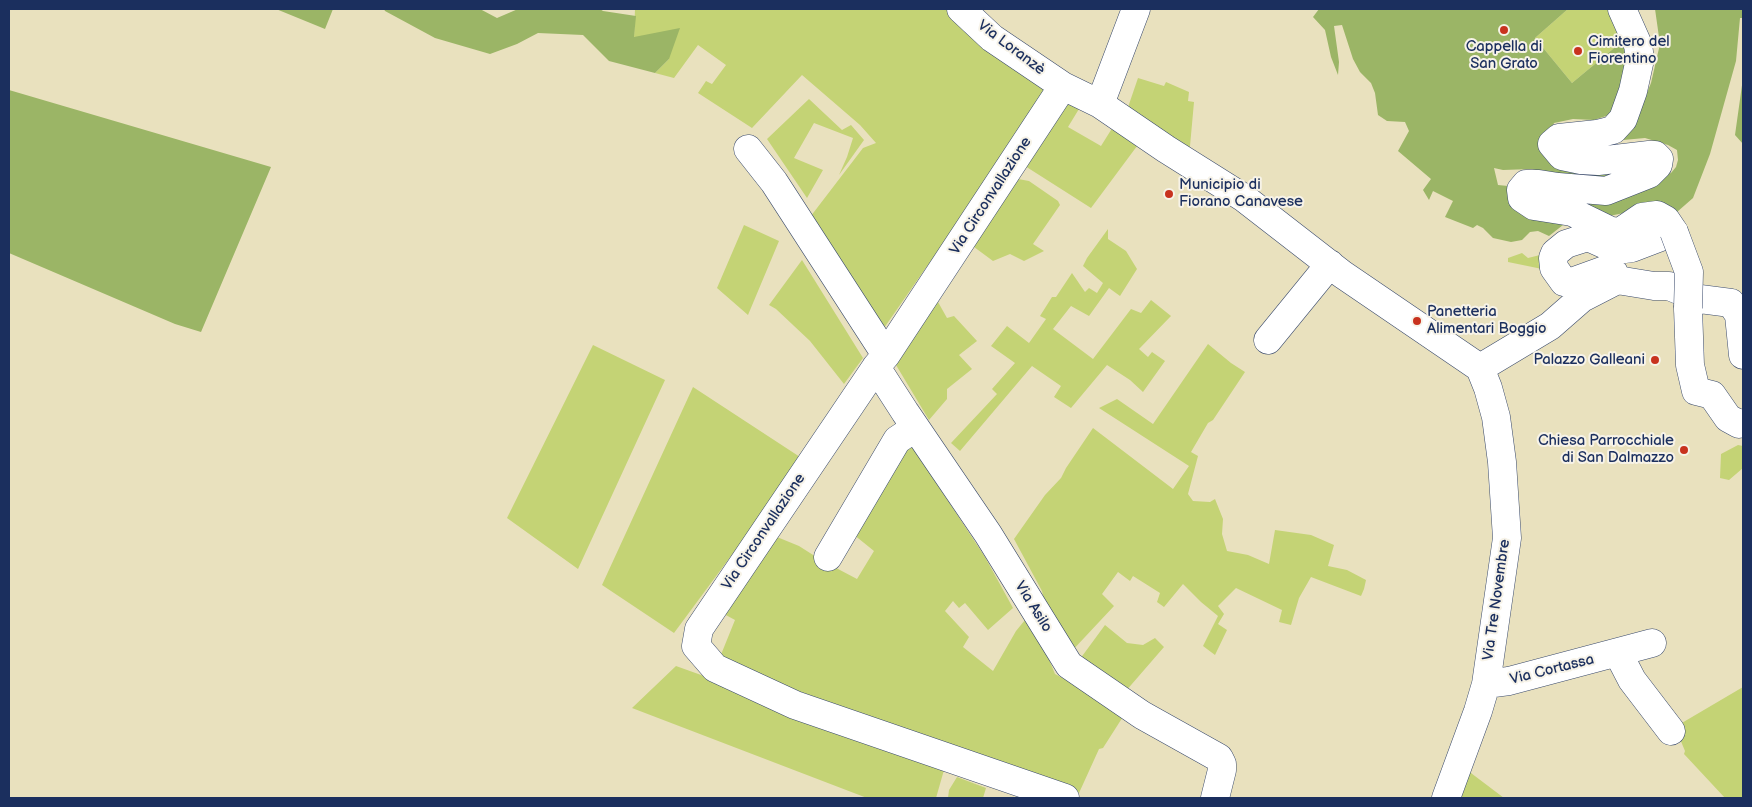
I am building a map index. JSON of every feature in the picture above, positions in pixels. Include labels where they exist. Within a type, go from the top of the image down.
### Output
[{"type":"street","name":"Via Loranzè","points":[[961,9],[992,38],[1063,86],[1100,104],[1166,149],[1213,177],[1260,209],[1299,242],[1480,368]]},
{"type":"street","points":[[1100,104],[1136,9]]},
{"type":"street","points":[[1622,9],[1638,45],[1640,59],[1633,91],[1623,119],[1613,130],[1597,134],[1559,138],[1552,144],[1562,156],[1581,160],[1598,161],[1655,155],[1659,159],[1658,165],[1649,174],[1606,191],[1526,184],[1521,190],[1522,198],[1534,206],[1572,212],[1611,231],[1620,232],[1642,217],[1657,215],[1666,220],[1674,232],[1689,272],[1690,364],[1696,391],[1712,395],[1728,418],[1739,424],[1743,423]]},
{"type":"street","name":"Via Circonvallazione","points":[[1063,86],[881,361],[699,628],[696,646],[715,668],[795,705],[1065,798]]},
{"type":"street","name":"Via Asilo","points":[[748,149],[774,182],[881,361],[916,428],[988,534],[1069,665],[1142,715],[1219,758],[1222,770],[1215,798]]},
{"type":"street","points":[[1618,280],[1614,273],[1604,270],[1569,283],[1564,282],[1554,268],[1552,258],[1566,244],[1588,237],[1617,250],[1632,248],[1674,232]]},
{"type":"street","points":[[1268,340],[1330,264]]},
{"type":"street","points":[[1480,368],[1544,331],[1582,298],[1618,280],[1654,286],[1669,286],[1700,299],[1737,297],[1743,355]]},
{"type":"street","name":"Via Tre Novembre","points":[[1446,798],[1486,684],[1507,538],[1502,462],[1496,417],[1480,368]]},
{"type":"street","points":[[828,557],[897,440],[916,428]]},
{"type":"street","name":"Via Cortassa","points":[[1486,684],[1509,681],[1652,643]]},
{"type":"street","points":[[1618,653],[1632,680],[1671,731]]},
{"type":"green space","points":[[276,9],[333,9],[325,29]]},
{"type":"green space","points":[[384,9],[480,9],[497,18],[518,9],[600,9],[636,16],[634,37],[680,28],[669,59],[655,73],[609,61],[583,35],[538,33],[517,44],[490,54],[435,38]]},
{"type":"green space","points":[[635,9],[949,9],[1053,86],[973,206],[925,269],[884,328],[804,225],[863,148],[876,143],[860,125],[802,75],[752,128],[698,93],[706,81],[712,84],[726,65],[698,45],[674,78],[655,73],[669,59],[634,38]]},
{"type":"green space","points":[[1319,9],[1568,9],[1535,38],[1572,83],[1631,34],[1630,63],[1612,114],[1594,120],[1573,119],[1554,123],[1545,143],[1648,164],[1593,184],[1532,169],[1503,170],[1494,168],[1498,185],[1508,186],[1511,200],[1563,215],[1563,225],[1549,236],[1538,231],[1530,232],[1522,240],[1511,242],[1493,238],[1477,225],[1473,228],[1445,217],[1453,201],[1433,191],[1429,200],[1423,190],[1431,179],[1398,151],[1409,131],[1405,122],[1387,121],[1378,115],[1375,93],[1371,83],[1360,72],[1353,59],[1342,25],[1334,26],[1339,62],[1338,75],[1331,57],[1325,30],[1313,17]]},
{"type":"green space","name":"Cimitero del Fiorentino","points":[[1568,9],[1615,9],[1631,34],[1572,83],[1535,38]]},
{"type":"green space","points":[[1655,9],[1743,9],[1743,18],[1740,18],[1736,61],[1710,154],[1693,198],[1677,212],[1634,211],[1599,218],[1568,198],[1632,186],[1671,173],[1676,167],[1678,160],[1677,150],[1668,145],[1645,138],[1608,143],[1644,100],[1651,83],[1660,44]]},
{"type":"green space","points":[[1138,78],[1164,86],[1166,82],[1189,92],[1188,101],[1194,102],[1189,157],[1126,113]]},
{"type":"green space","points":[[1743,78],[1743,144],[1735,135]]},
{"type":"green space","points":[[9,90],[271,167],[201,332],[175,324],[9,253]]},
{"type":"green space","points":[[809,99],[842,130],[851,125],[864,140],[839,175],[853,138],[814,123],[794,158],[823,170],[807,198],[767,139]]},
{"type":"green space","points":[[1071,99],[1082,104],[1068,127],[1101,146],[1116,122],[1143,138],[1091,208],[1025,166]]},
{"type":"green space","points":[[1018,179],[1029,181],[1058,201],[1060,205],[1033,244],[1044,251],[1024,261],[1010,254],[993,261],[970,244]]},
{"type":"green space","points":[[744,225],[779,241],[748,315],[717,288]]},
{"type":"green space","points":[[1108,229],[1108,239],[1126,251],[1137,269],[1120,296],[1109,288],[1089,316],[1071,306],[1053,329],[1093,359],[1131,309],[1141,313],[1151,300],[1171,316],[1139,349],[1148,357],[1152,352],[1165,361],[1143,392],[1130,380],[1107,365],[1071,408],[1054,397],[1061,386],[1032,366],[960,451],[951,443],[997,394],[992,389],[1015,363],[991,346],[1007,326],[1029,343],[1046,319],[1040,316],[1052,297],[1056,297],[1072,273],[1085,292],[1089,288],[1097,293],[1103,283],[1083,266]]},
{"type":"green space","points":[[1522,253],[1528,258],[1540,255],[1547,270],[1508,262],[1508,258]]},
{"type":"green space","points":[[802,260],[863,358],[844,384],[810,341],[776,309],[769,305]]},
{"type":"green space","points":[[938,302],[947,318],[954,316],[977,341],[959,355],[972,369],[947,389],[947,399],[929,420],[893,360]]},
{"type":"green space","points":[[1208,344],[1245,372],[1213,420],[1208,423],[1191,452],[1198,456],[1188,494],[1193,501],[1210,502],[1215,499],[1223,519],[1222,534],[1227,551],[1248,555],[1269,564],[1275,530],[1311,535],[1334,545],[1328,566],[1347,570],[1366,580],[1361,596],[1311,577],[1299,598],[1291,625],[1279,622],[1282,610],[1236,588],[1218,606],[1224,614],[1218,624],[1227,630],[1215,655],[1203,646],[1218,616],[1183,584],[1164,607],[1157,602],[1160,593],[1133,576],[1130,581],[1118,572],[1102,594],[1114,606],[1070,653],[1049,621],[1042,591],[1014,539],[1045,495],[1061,478],[1093,428],[1173,489],[1189,466],[1099,408],[1117,399],[1153,424]]},
{"type":"green space","points":[[593,345],[665,380],[578,569],[507,518]]},
{"type":"green space","points":[[693,387],[800,457],[762,514],[674,633],[602,585]]},
{"type":"green space","points":[[908,440],[985,557],[1013,608],[988,630],[965,603],[959,608],[953,601],[945,611],[969,637],[963,647],[993,671],[1016,631],[1025,620],[1046,652],[1055,674],[1126,712],[1103,748],[1099,749],[1079,793],[718,662],[735,620],[724,614],[777,537],[799,546],[857,579],[874,551],[848,530]]},
{"type":"green space","points":[[1738,445],[1743,446],[1743,468],[1729,480],[1720,478],[1721,454]]},
{"type":"green space","points":[[1105,625],[1127,643],[1143,645],[1155,638],[1164,647],[1125,692],[1080,659]]},
{"type":"green space","points":[[676,666],[946,763],[936,798],[867,798],[632,708]]},
{"type":"green space","points":[[1743,687],[1743,798],[1725,798],[1684,754],[1685,751],[1675,727]]},
{"type":"green space","points":[[1463,767],[1504,798],[1452,798]]},
{"type":"green space","points":[[957,777],[986,788],[983,798],[948,798],[949,790]]},
{"type":"place","name":"Cappella di San Grato","points":[[1504,30]]},
{"type":"place","name":"Cimitero del Fiorentino","points":[[1578,51]]},
{"type":"place","name":"Municipio di Fiorano Canavese","points":[[1169,194]]},
{"type":"place","name":"Panetteria Alimentari Boggio","points":[[1417,321]]},
{"type":"place","name":"Palazzo Galleani","points":[[1655,360]]},
{"type":"place","name":"Chiesa Parrocchiale di San Dalmazzo","points":[[1684,450]]}]
